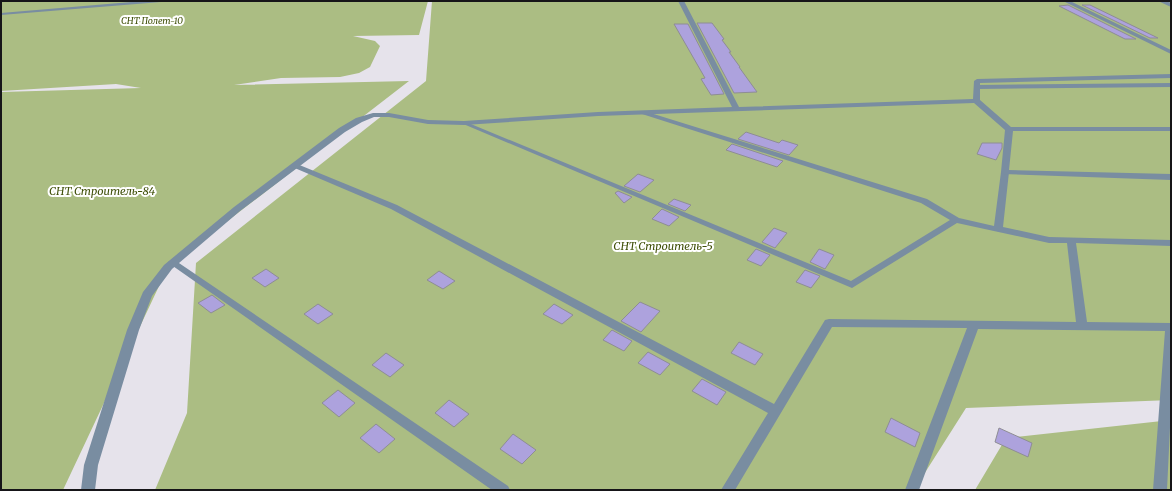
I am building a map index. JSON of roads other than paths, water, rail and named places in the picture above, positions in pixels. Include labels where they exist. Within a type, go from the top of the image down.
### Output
[{"type":"street","points":[[681,1],[737,110]]},
{"type":"street","points":[[1066,1],[1171,52]]},
{"type":"street","points":[[1161,1],[1171,5]]},
{"type":"street","points":[[976,101],[977,81],[1171,76]]},
{"type":"street","points":[[88,490],[91,465],[133,330],[147,295],[168,267],[237,209],[342,130],[359,120],[373,115],[389,115],[428,122],[464,123],[598,114],[976,101],[1009,129],[1171,129]]},
{"type":"street","points":[[1009,129],[1005,172],[1171,177]]},
{"type":"lane","points":[[1,14],[161,1]]},
{"type":"lane","points":[[976,87],[1171,84]]},
{"type":"lane","points":[[644,113],[924,201],[956,220],[1049,240],[1171,243]]},
{"type":"lane","points":[[464,123],[852,285],[956,220]]},
{"type":"lane","points":[[294,166],[394,207],[776,411]]},
{"type":"lane","points":[[998,229],[1005,172]]},
{"type":"lane","points":[[1071,241],[1082,326]]},
{"type":"lane","points":[[173,262],[503,490]]},
{"type":"lane","points":[[728,490],[829,323],[1171,327],[1160,490]]},
{"type":"lane","points":[[912,490],[974,324]]},
{"type":"park label","name":"СНТ Полет-10","points":[[152,20]]},
{"type":"park label","name":"СНТ Строитель-84","points":[[102,191]]},
{"type":"park label","name":"СНТ Строитель-5","points":[[663,246]]}]
